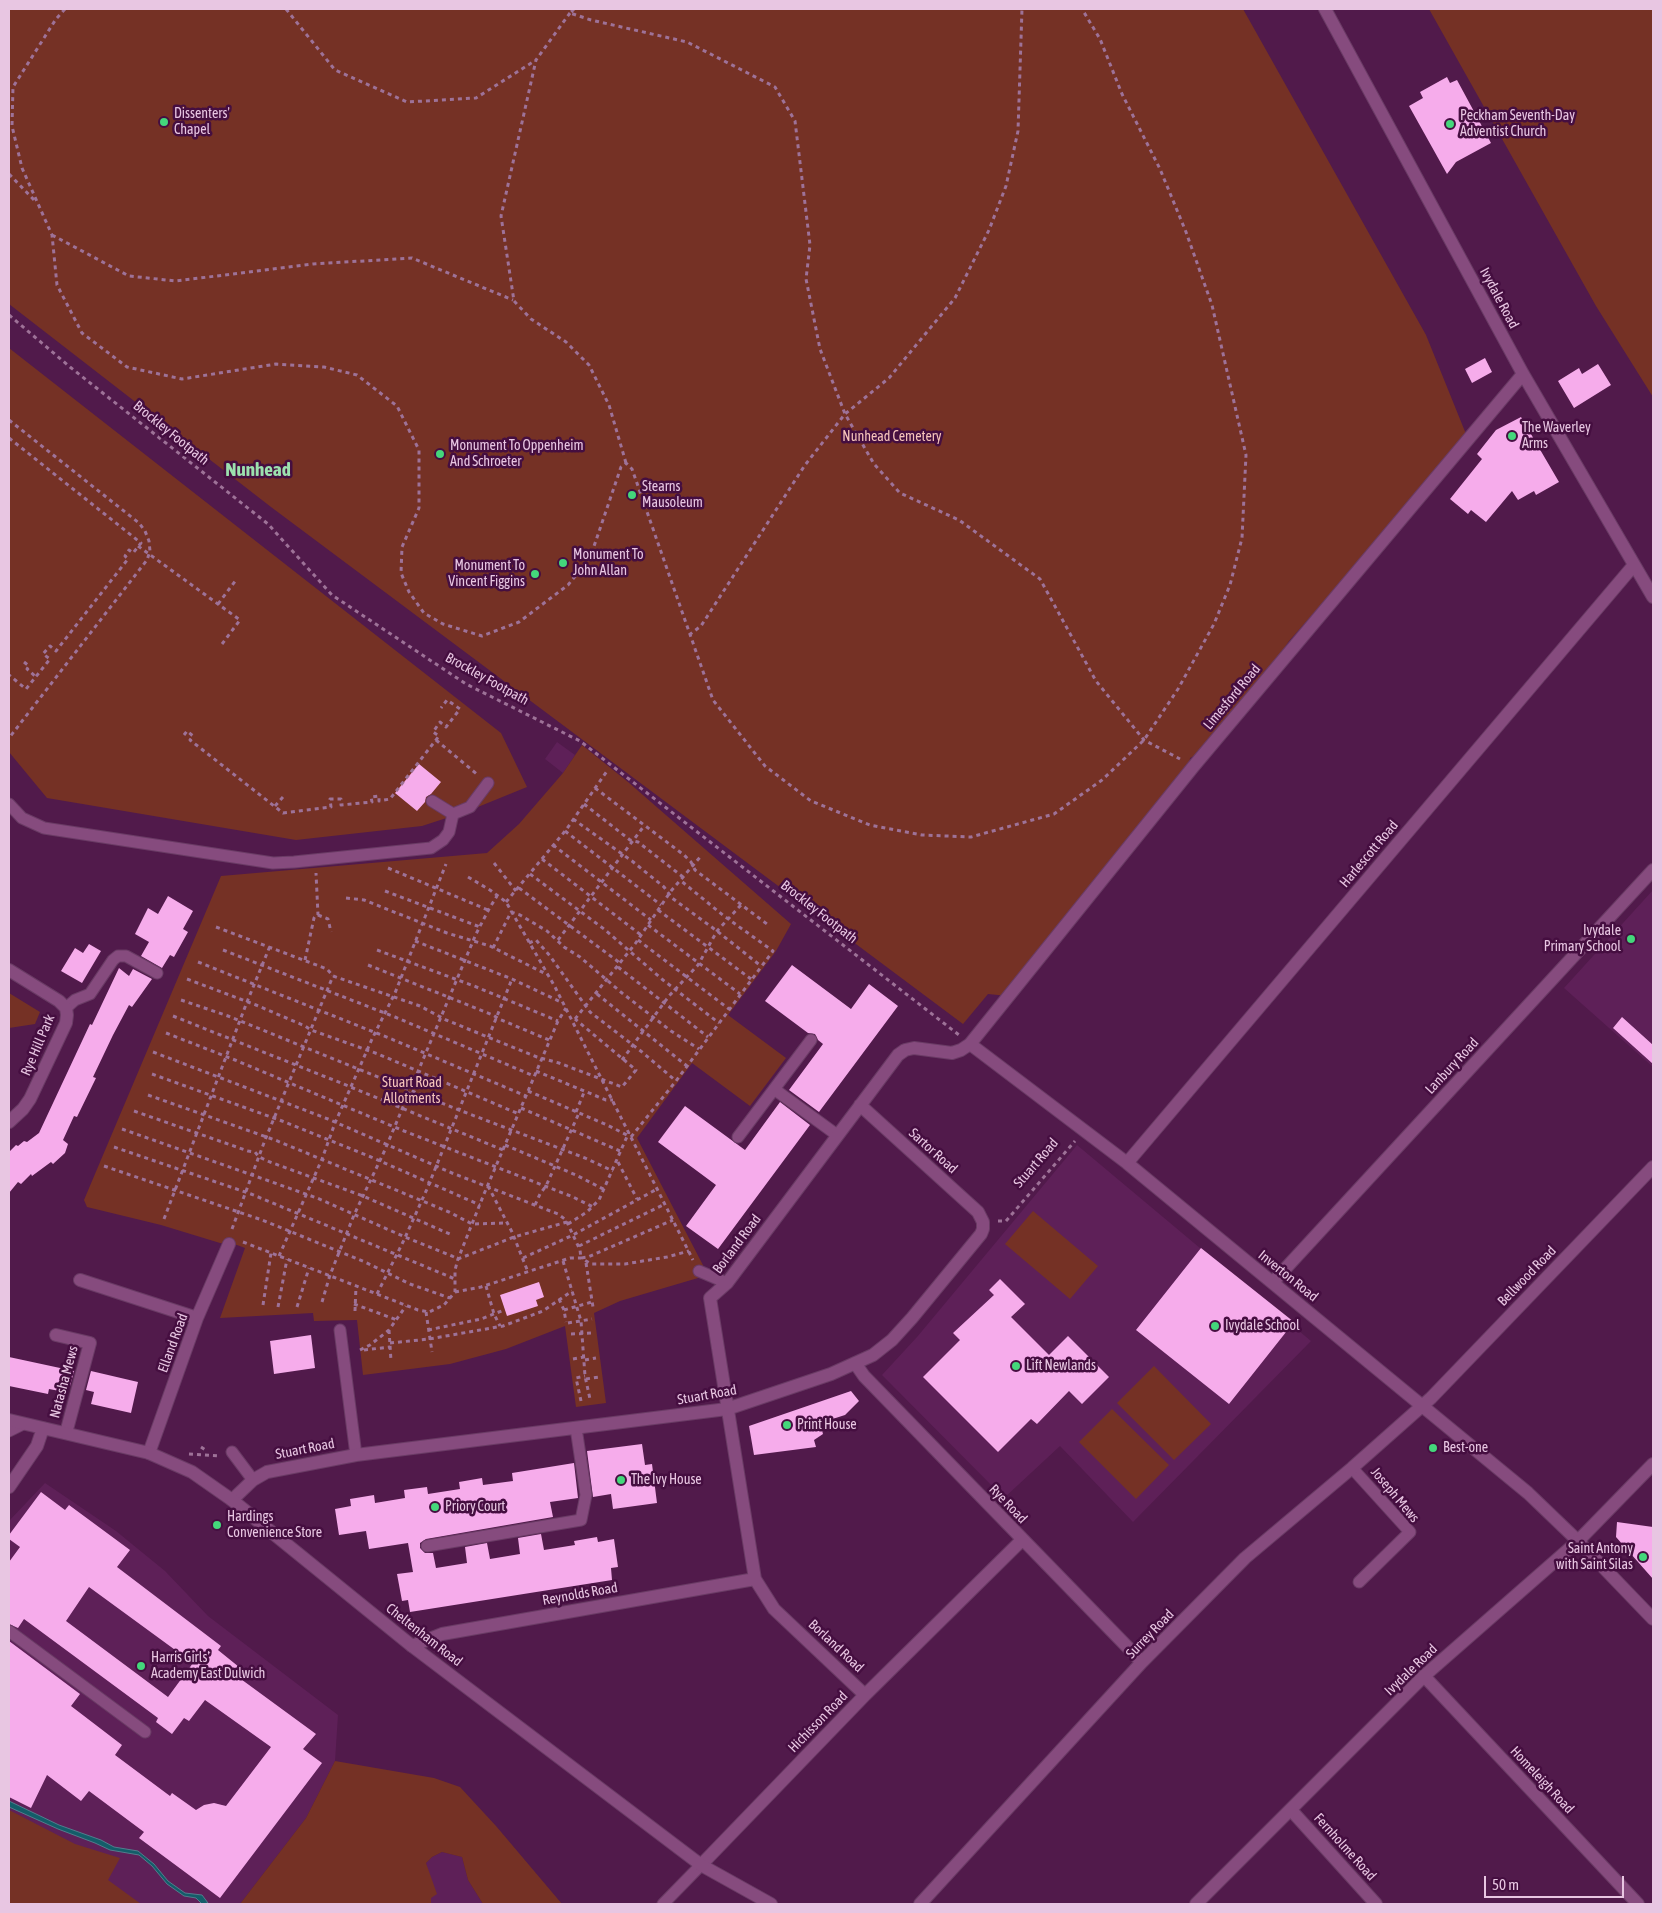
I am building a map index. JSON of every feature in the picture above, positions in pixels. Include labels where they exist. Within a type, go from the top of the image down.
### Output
[{"type":"street","name":"Ivydale Road","points":[[1325,9],[1523,374],[1653,597]]},
{"type":"street","name":"Limesford Road","points":[[970,1044],[1193,767],[1523,374]]},
{"type":"street","name":"Harlescott Road","points":[[1127,1163],[1634,565]]},
{"type":"street","name":"Lanbury Road","points":[[1272,1282],[1653,870]]},
{"type":"street","name":"Rye Hill Park","points":[[9,970],[66,1008],[66,1023],[30,1099],[23,1109],[9,1122]]},
{"type":"street","name":"Borland Road","points":[[865,1695],[774,1609],[755,1579],[710,1298],[727,1283],[898,1055],[905,1050],[914,1048],[952,1052],[961,1050],[970,1044]]},
{"type":"street","name":"Inverton Road","points":[[970,1044],[1127,1163],[1528,1493],[1578,1541],[1653,1619]]},
{"type":"street","name":"Sartor Road","points":[[860,1105],[978,1212],[983,1222]]},
{"type":"street","name":"Bellwood Road","points":[[1422,1406],[1653,1167]]},
{"type":"street","name":"Stuart Road","points":[[232,1500],[252,1480],[267,1472],[356,1455],[728,1409],[797,1387],[855,1364],[873,1355],[892,1340],[981,1234],[983,1222]]},
{"type":"street","name":"Elland Road","points":[[149,1453],[197,1318],[229,1240]]},
{"type":"street","points":[[80,1280],[197,1318]]},
{"type":"street","name":"Natasha Mews","points":[[56,1335],[90,1343],[66,1433]]},
{"type":"street","name":"Rye Road","points":[[855,1364],[864,1376],[1142,1662]]},
{"type":"street","name":"Surrey Road","points":[[920,1904],[1142,1662],[1245,1558],[1422,1406]]},
{"type":"street","name":"Cheltenham Road","points":[[9,1420],[149,1453],[192,1472],[232,1500],[412,1646],[701,1865],[771,1904]]},
{"type":"street","points":[[9,1487],[37,1446],[43,1428]]},
{"type":"street","name":"Ivydale Road","points":[[1196,1904],[1424,1676],[1578,1541],[1653,1464]]},
{"type":"street","name":"Hichisson Road","points":[[701,1865],[865,1695],[1022,1540]]},
{"type":"street","name":"Reynolds Road","points":[[412,1646],[442,1634],[755,1579]]},
{"type":"street","name":"Homeleigh Road","points":[[1424,1676],[1638,1904]]},
{"type":"street","name":"Fernholme Road","points":[[1291,1810],[1376,1904]]},
{"type":"lane","points":[[452,814],[470,808],[485,781]]},
{"type":"lane","points":[[432,801],[452,814]]},
{"type":"lane","points":[[9,804],[22,818],[44,828],[272,863],[431,848],[443,840],[449,832],[452,814]]},
{"type":"lane","points":[[66,1008],[75,1000],[90,994],[113,960],[118,956],[126,956],[157,973]]},
{"type":"lane","points":[[738,1137],[811,1040]]},
{"type":"lane","points":[[774,1089],[837,1135]]},
{"type":"lane","points":[[699,1272],[727,1283]]},
{"type":"lane","points":[[340,1330],[356,1455]]},
{"type":"lane","points":[[9,1431],[23,1424]]},
{"type":"lane","points":[[427,1546],[581,1520],[586,1495],[576,1428]]},
{"type":"lane","points":[[232,1452],[252,1480]]},
{"type":"lane","name":"Joseph Mews","points":[[1352,1468],[1410,1532],[1359,1582]]},
{"type":"lane","points":[[9,1630],[145,1732]]},
{"type":"lane","points":[[663,1904],[701,1865]]},
{"type":"path","points":[[65,9],[13,87],[11,100],[12,126],[22,168],[52,235],[57,285],[82,333],[127,367],[182,379],[276,364],[324,367],[357,375],[397,406],[419,450],[419,508],[402,547],[401,573],[409,592],[424,612],[444,624],[482,636],[519,622],[568,585],[590,558],[620,467],[626,463]]},
{"type":"path","points":[[286,9],[335,70],[407,102],[476,98],[536,60],[574,9]]},
{"type":"path","points":[[689,635],[701,626],[805,465],[845,414],[889,378],[955,298],[989,230],[1006,186],[1018,132],[1022,9]]},
{"type":"path","points":[[52,235],[129,276],[176,281],[312,264],[412,258],[514,301],[531,319],[566,342],[588,365],[609,405],[626,463],[632,469],[713,700],[765,766],[811,801],[870,825],[922,835],[971,837],[1054,814],[1102,780],[1144,740],[1178,689],[1214,624],[1230,585],[1242,538],[1246,455],[1212,305],[1186,232],[1160,169],[1122,94],[1100,39],[1082,9]]},
{"type":"path","points":[[570,14],[686,42],[775,87],[795,121],[810,245],[806,279],[820,349],[845,414],[874,464],[900,493],[959,520],[1040,579],[1096,682],[1144,740],[1193,767]]},
{"type":"path","points":[[514,301],[500,216],[536,60]]},
{"type":"path","points":[[9,174],[38,204]]},
{"type":"path","name":"Brockley Footpath","points":[[9,315],[70,367],[268,524],[332,595],[466,684],[580,741],[970,1044]]},
{"type":"path","points":[[9,420],[139,523],[150,541],[148,560],[9,738]]},
{"type":"path","points":[[9,438],[141,543],[133,553],[129,550],[125,556],[128,559],[56,651],[50,646],[43,654],[50,659],[26,689],[9,675]]},
{"type":"path","points":[[138,546],[240,620],[222,644]]},
{"type":"path","points":[[218,604],[236,580]]},
{"type":"path","points":[[24,662],[29,666],[27,669],[36,677]]},
{"type":"path","points":[[184,735],[187,731],[193,736],[190,740],[283,813],[331,806],[330,799],[341,798],[342,805],[372,802],[371,797],[379,796],[379,801],[390,800],[439,736],[433,732],[440,722],[446,727],[460,709],[447,700],[441,708]]},
{"type":"path","points":[[436,740],[485,781]]},
{"type":"path","points":[[506,902],[565,831],[607,771]]},
{"type":"path","points":[[595,788],[684,855],[692,866],[767,924]]},
{"type":"path","points":[[275,806],[282,797]]},
{"type":"path","points":[[458,1260],[514,1237],[567,1223],[593,1207],[605,1190],[620,1151],[629,1135],[676,1081],[772,951],[728,919],[638,842],[633,841],[584,804]]},
{"type":"path","points":[[573,819],[623,854],[664,887],[672,898],[717,930],[761,966]]},
{"type":"path","points":[[558,940],[644,826]]},
{"type":"path","points":[[565,831],[661,906]]},
{"type":"path","points":[[553,845],[651,920]]},
{"type":"path","points":[[574,1020],[597,994],[638,940],[669,894],[701,856]]},
{"type":"path","points":[[542,859],[641,935]]},
{"type":"path","points":[[494,863],[517,889],[569,924],[708,1037]]},
{"type":"path","points":[[279,1256],[322,1159],[335,1123],[393,997],[446,864]]},
{"type":"path","points":[[388,868],[404,873],[488,910]]},
{"type":"path","points":[[316,870],[318,916]]},
{"type":"path","points":[[530,874],[630,950],[719,1023]]},
{"type":"path","points":[[468,877],[506,902],[574,1020],[629,1135],[699,1272]]},
{"type":"path","points":[[385,891],[480,927]]},
{"type":"path","points":[[322,1302],[330,1275],[354,1215],[380,1161],[473,941],[497,896]]},
{"type":"path","points":[[346,898],[364,900],[423,924],[493,948],[548,975]]},
{"type":"path","points":[[622,1060],[664,1002],[699,963],[717,930],[741,905]]},
{"type":"path","points":[[658,910],[751,980]]},
{"type":"path","points":[[511,912],[536,924],[671,1031],[700,1049]]},
{"type":"path","points":[[493,948],[511,912]]},
{"type":"path","points":[[305,960],[316,915],[328,919],[331,932]]},
{"type":"path","points":[[648,925],[740,994]]},
{"type":"path","points":[[216,927],[327,969],[333,976],[420,1006],[441,1017],[542,1058],[603,1079],[620,1087],[624,1086],[636,1070],[574,1020]]},
{"type":"path","points":[[529,943],[536,940],[550,956],[590,1012],[676,1081]]},
{"type":"path","points":[[638,940],[729,1008]]},
{"type":"path","points":[[415,941],[512,979],[563,1003]]},
{"type":"path","points":[[164,1219],[202,1116],[270,946]]},
{"type":"path","points":[[223,950],[385,1013],[534,1076]]},
{"type":"path","points":[[377,950],[558,1021]]},
{"type":"path","points":[[198,962],[474,1073],[526,1096]]},
{"type":"path","points":[[368,965],[549,1040]]},
{"type":"path","points":[[333,976],[266,1137],[229,1240],[271,1253],[406,1306],[426,1312],[439,1308],[454,1292],[458,1260],[472,1224],[549,1040],[566,1008]]},
{"type":"path","points":[[187,979],[247,1002],[311,1030],[418,1071],[519,1114]]},
{"type":"path","points":[[377,1294],[430,1183],[512,979]]},
{"type":"path","points":[[597,994],[687,1066]]},
{"type":"path","points":[[182,1000],[459,1110],[563,1149],[613,1171]]},
{"type":"path","points":[[173,1016],[503,1150]]},
{"type":"path","points":[[166,1033],[394,1127],[546,1186],[593,1207]]},
{"type":"path","points":[[153,1052],[281,1101],[436,1166],[558,1214],[567,1223],[578,1246],[581,1258],[586,1262],[606,1265],[625,1264],[667,1258],[689,1251]]},
{"type":"path","points":[[536,1071],[606,1100],[613,1100]]},
{"type":"path","points":[[152,1074],[274,1118],[380,1161],[480,1205]]},
{"type":"path","points":[[535,1205],[572,1131],[585,1090]]},
{"type":"path","points":[[528,1092],[629,1135]]},
{"type":"path","points":[[148,1095],[322,1159],[370,1181],[449,1212],[472,1224],[507,1223]]},
{"type":"path","points":[[521,1108],[620,1151]]},
{"type":"path","points":[[134,1111],[255,1152],[259,1157],[363,1196],[452,1235]]},
{"type":"path","points":[[122,1128],[306,1195],[458,1260]]},
{"type":"path","name":"Stuart Road","points":[[983,1222],[1006,1221],[1085,1130]]},
{"type":"path","points":[[505,1145],[576,1175],[605,1190]]},
{"type":"path","points":[[114,1147],[245,1193],[455,1280]]},
{"type":"path","points":[[617,1162],[637,1199]]},
{"type":"path","points":[[104,1166],[290,1232],[450,1298]]},
{"type":"path","points":[[487,1186],[514,1237],[528,1272]]},
{"type":"path","points":[[523,1258],[573,1235],[657,1189]]},
{"type":"path","points":[[578,1246],[665,1204]]},
{"type":"path","points":[[454,1292],[486,1286],[563,1260],[588,1258],[673,1220]]},
{"type":"path","points":[[263,1305],[271,1253]]},
{"type":"path","points":[[278,1307],[287,1259]]},
{"type":"path","points":[[563,1260],[581,1321],[590,1399]]},
{"type":"path","points":[[564,1310],[593,1304],[586,1262]]},
{"type":"path","points":[[297,1307],[309,1268]]},
{"type":"path","points":[[355,1311],[356,1286]]},
{"type":"path","points":[[486,1286],[494,1314],[500,1326]]},
{"type":"path","points":[[406,1306],[389,1330],[370,1345],[360,1350],[429,1340],[500,1326],[543,1311],[572,1291]]},
{"type":"path","points":[[559,1299],[567,1322],[592,1319]]},
{"type":"path","points":[[354,1304],[397,1320]]},
{"type":"path","points":[[428,1330],[504,1310]]},
{"type":"path","points":[[426,1312],[432,1352]]},
{"type":"path","points":[[389,1330],[392,1361]]},
{"type":"path","points":[[571,1334],[593,1333]]},
{"type":"path","points":[[573,1359],[596,1358]]},
{"type":"path","points":[[581,1401],[576,1378],[598,1376]]},
{"type":"path","points":[[201,1447],[207,1451]]},
{"type":"path","points":[[195,1453],[210,1454]]},
{"type":"shaded area","points":[[557,742],[575,755],[563,773],[545,759]]},
{"type":"shaded area","name":"Ivydale Primary School","points":[[1653,890],[1653,1067],[1564,988]]},
{"type":"shaded area","points":[[1077,1145],[1311,1341],[1133,1522],[1060,1446],[1004,1498],[882,1375],[917,1337]]},
{"type":"shaded area","name":"Harris Girls' Academy East Dulwich","points":[[45,1483],[116,1531],[165,1571],[208,1616],[338,1715],[335,1761],[306,1818],[240,1904],[9,1904],[9,1521]]},
{"type":"shaded area","points":[[9,1801],[59,1825],[101,1840],[114,1847],[138,1851],[154,1864],[168,1881],[185,1893],[202,1895],[208,1903],[202,1904],[196,1898],[184,1896],[167,1884],[152,1866],[139,1855],[110,1850],[58,1829],[9,1807]]},
{"type":"shaded area","points":[[442,1852],[462,1857],[468,1880],[483,1904],[431,1904],[426,1863],[432,1857]]},
{"type":"green space","name":"Nunhead Cemetery","points":[[9,9],[1243,9],[1426,335],[1468,439],[1289,641],[1220,743],[1190,758],[1187,781],[1008,996],[988,994],[963,1024],[271,507],[9,304]]},
{"type":"green space","points":[[1429,9],[1653,9],[1653,397],[1596,306]]},
{"type":"green space","points":[[9,348],[501,733],[527,787],[468,811],[422,826],[296,840],[47,798],[9,752]]},
{"type":"green space","name":"Stuart Road Allotments","points":[[582,745],[628,782],[791,924],[776,951],[728,1015],[786,1058],[750,1106],[692,1063],[637,1138],[705,1269],[698,1278],[620,1301],[594,1313],[606,1403],[576,1407],[565,1326],[506,1349],[450,1364],[363,1375],[357,1320],[314,1321],[313,1313],[220,1318],[245,1248],[87,1207],[84,1200],[221,876],[487,853],[519,824],[563,773]]},
{"type":"green space","points":[[9,993],[40,1012],[35,1024],[9,1028]]},
{"type":"green space","points":[[1033,1211],[1098,1266],[1070,1299],[1005,1244]]},
{"type":"green space","points":[[1154,1366],[1211,1424],[1174,1460],[1117,1403]]},
{"type":"green space","points":[[1112,1409],[1169,1465],[1136,1499],[1079,1442]]},
{"type":"green space","points":[[335,1761],[434,1778],[460,1787],[496,1826],[562,1904],[483,1904],[468,1880],[462,1857],[442,1852],[432,1857],[426,1863],[437,1894],[431,1898],[431,1904],[240,1904],[306,1818]]},
{"type":"green space","points":[[9,1810],[75,1844],[120,1858],[108,1880],[141,1904],[9,1904]]},
{"type":"building","name":"Peckham Seventh-Day Adventist Church","points":[[1447,77],[1450,83],[1457,80],[1491,143],[1456,162],[1447,174],[1409,106],[1423,98],[1420,92]]},
{"type":"building","points":[[1485,358],[1492,372],[1472,383],[1465,369]]},
{"type":"building","points":[[1598,364],[1611,385],[1574,408],[1558,381],[1579,368],[1582,374]]},
{"type":"building","points":[[1521,417],[1559,482],[1536,495],[1534,491],[1518,500],[1512,491],[1486,522],[1471,510],[1468,514],[1450,499],[1482,459],[1477,454],[1496,430]]},
{"type":"building","points":[[419,764],[441,782],[426,797],[425,802],[417,811],[395,793]]},
{"type":"building","points":[[168,896],[193,911],[183,929],[188,932],[174,957],[170,955],[162,968],[141,956],[149,942],[135,934],[148,908],[158,914]]},
{"type":"building","points":[[89,944],[101,951],[82,983],[61,971],[75,948],[83,953]]},
{"type":"building","points":[[792,965],[851,1009],[869,984],[898,1006],[819,1112],[789,1090],[823,1044],[815,1034],[808,1033],[765,1001]]},
{"type":"building","points":[[119,968],[129,976],[133,969],[152,979],[132,1007],[129,1005],[113,1035],[93,1077],[96,1078],[77,1117],[74,1116],[63,1140],[68,1144],[65,1153],[53,1164],[51,1162],[32,1176],[31,1174],[21,1184],[18,1182],[9,1193],[9,1152],[16,1145],[18,1146],[24,1141],[27,1142],[39,1133],[90,1024],[92,1025]]},
{"type":"building","points":[[1622,1017],[1653,1045],[1653,1064],[1613,1028]]},
{"type":"building","points":[[780,1102],[810,1125],[718,1249],[686,1226],[716,1185],[658,1142],[685,1106],[745,1150]]},
{"type":"building","name":"Ivydale School","points":[[1201,1248],[1294,1322],[1229,1404],[1136,1330]]},
{"type":"building","name":"Lift Newlands","points":[[1000,1279],[1025,1304],[1011,1317],[1049,1355],[1068,1336],[1109,1377],[1082,1404],[1069,1391],[1037,1424],[1031,1419],[998,1452],[923,1377],[960,1340],[953,1333],[994,1295],[989,1290]]},
{"type":"building","points":[[539,1282],[544,1297],[536,1300],[538,1306],[507,1316],[500,1295]]},
{"type":"building","points":[[311,1335],[315,1368],[274,1374],[270,1341]]},
{"type":"building","points":[[9,1357],[74,1371],[70,1386],[66,1385],[65,1392],[49,1389],[48,1394],[9,1386]]},
{"type":"building","points":[[91,1371],[138,1382],[131,1413],[91,1404],[94,1392],[86,1390]]},
{"type":"building","name":"Print House","points":[[851,1391],[859,1401],[845,1415],[820,1423],[823,1434],[814,1440],[816,1447],[754,1455],[749,1426]]},
{"type":"building","name":"The Ivy House","points":[[642,1444],[645,1465],[652,1464],[657,1503],[613,1509],[611,1494],[593,1497],[587,1451]]},
{"type":"building","points":[[574,1463],[578,1498],[550,1502],[553,1517],[426,1539],[420,1543],[420,1548],[425,1553],[433,1553],[436,1568],[467,1563],[465,1547],[487,1543],[490,1559],[520,1554],[518,1538],[541,1534],[544,1550],[575,1545],[574,1541],[597,1537],[598,1542],[614,1539],[618,1567],[611,1568],[612,1580],[410,1612],[408,1600],[402,1601],[397,1574],[413,1572],[408,1543],[369,1549],[366,1531],[339,1535],[335,1509],[351,1506],[350,1499],[374,1495],[375,1503],[405,1498],[404,1490],[427,1487],[428,1494],[460,1489],[459,1482],[482,1478],[483,1485],[513,1481],[512,1473]]},
{"type":"building","points":[[41,1492],[65,1510],[69,1505],[130,1550],[117,1567],[221,1646],[218,1650],[239,1667],[234,1674],[316,1734],[303,1749],[322,1763],[220,1898],[139,1838],[144,1832],[89,1791],[81,1801],[47,1775],[31,1808],[9,1797],[9,1641],[80,1694],[71,1706],[122,1745],[115,1755],[170,1796],[172,1793],[196,1810],[204,1805],[214,1803],[226,1806],[271,1747],[205,1700],[189,1721],[184,1718],[172,1734],[156,1722],[158,1718],[24,1619],[18,1628],[9,1624],[9,1562],[20,1547],[9,1539],[9,1535]],"holes":[[[89,1587],[193,1663],[168,1697],[66,1621]]]},
{"type":"building","name":"Saint Antony with Saint Silas","points":[[1617,1522],[1653,1527],[1653,1579],[1616,1537]]},
{"type":"place","name":"Dissenters' Chapel","points":[[164,122]]},
{"type":"place","name":"Peckham Seventh-Day Adventist Church","points":[[1450,124]]},
{"type":"place","name":"The Waverley Arms","points":[[1512,436]]},
{"type":"place","name":"Monument To Oppenheim And Schroeter","points":[[440,454]]},
{"type":"place","name":"Stearns Mausoleum","points":[[632,495]]},
{"type":"place","name":"Monument To John Allan","points":[[563,563]]},
{"type":"place","name":"Monument To Vincent Figgins","points":[[535,574]]},
{"type":"place","name":"Ivydale Primary School","points":[[1631,939]]},
{"type":"place","name":"Ivydale School","points":[[1215,1326]]},
{"type":"place","name":"Lift Newlands","points":[[1016,1366]]},
{"type":"place","name":"Print House","points":[[787,1425]]},
{"type":"place","name":"Best-one","points":[[1433,1448]]},
{"type":"place","name":"The Ivy House","points":[[621,1480]]},
{"type":"place","name":"Priory Court","points":[[435,1507]]},
{"type":"place","name":"Hardings Convenience Store","points":[[217,1525]]},
{"type":"place","name":"Saint Antony with Saint Silas","points":[[1643,1557]]},
{"type":"place","name":"Harris Girls' Academy East Dulwich","points":[[141,1666]]},
{"type":"district","name":"Nunhead","points":[[258,470]]}]
